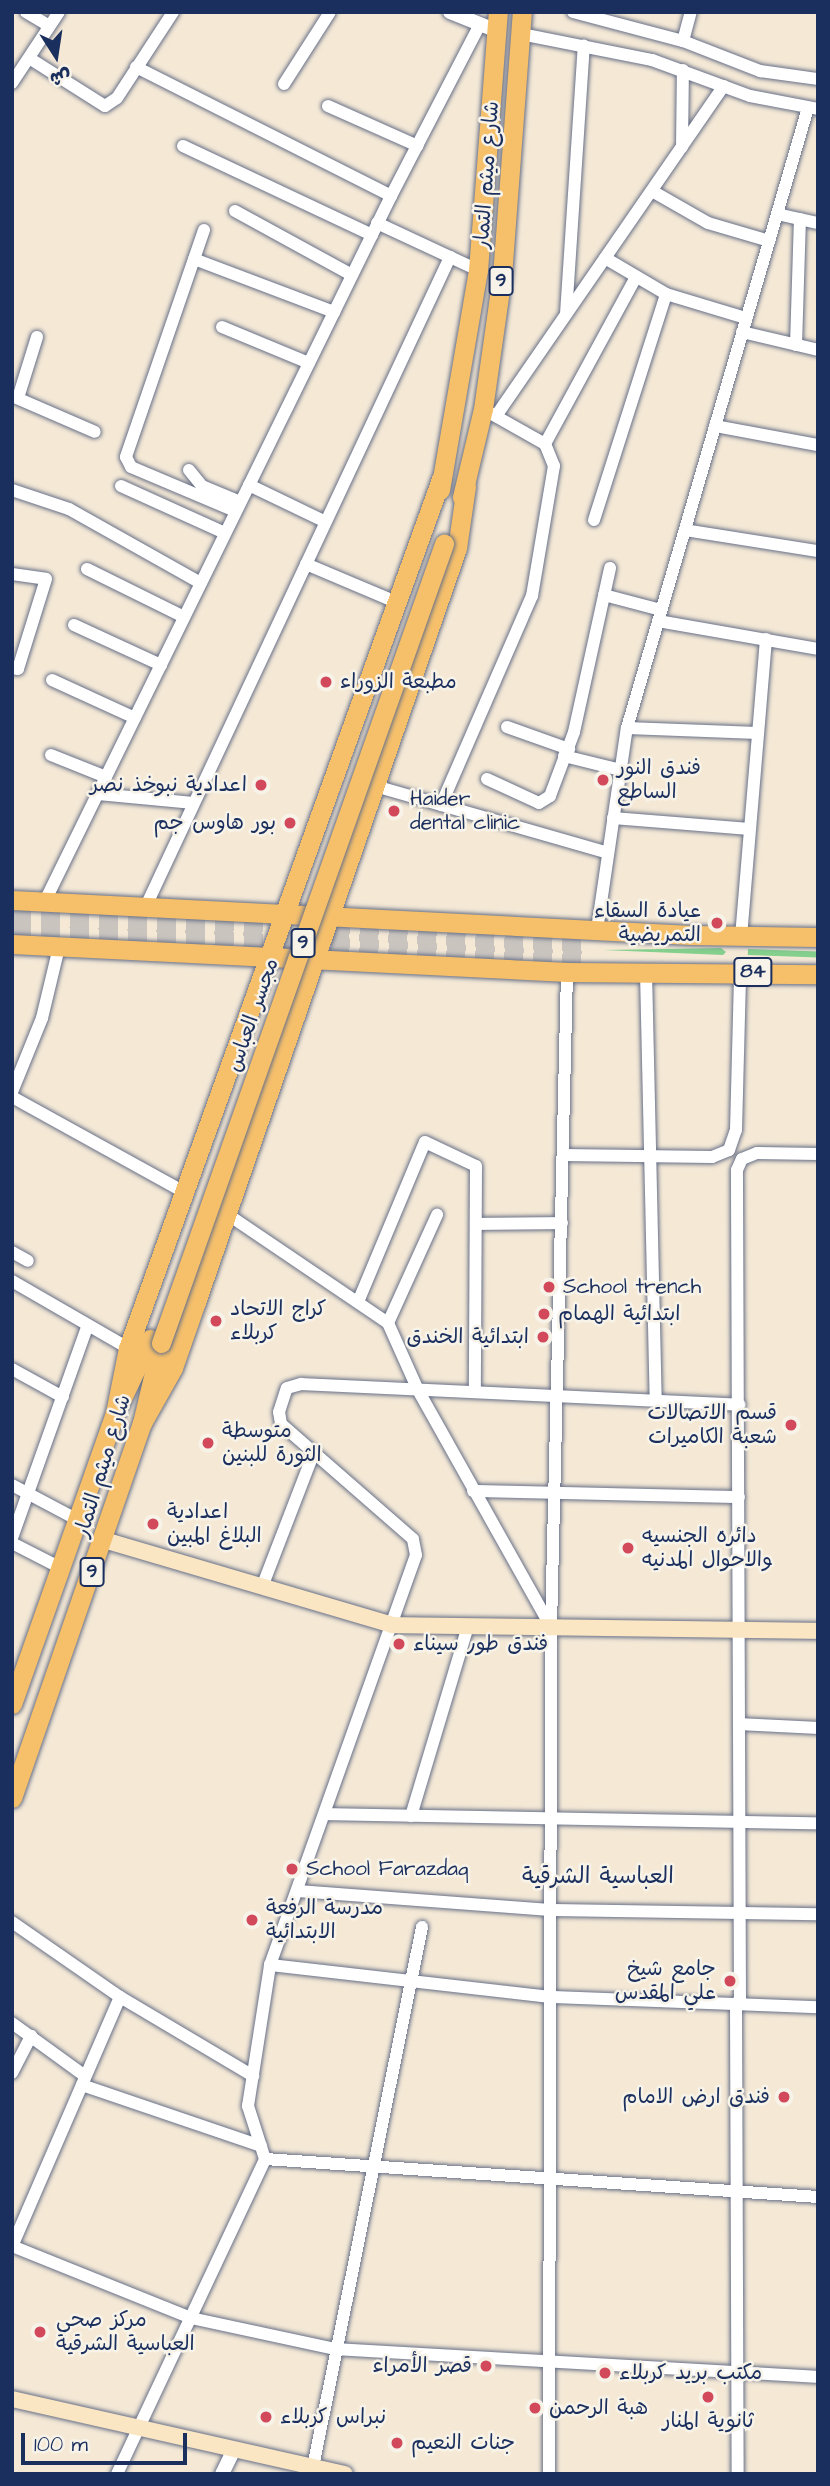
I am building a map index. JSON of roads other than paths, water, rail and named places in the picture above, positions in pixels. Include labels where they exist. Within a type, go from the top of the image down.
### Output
[{"type":"highway","name":"شارع ميثم التمار","points":[[438,542],[467,486],[489,412],[522,12]]},
{"type":"highway","name":"شارع ميثم التمار","points":[[438,542],[441,479],[478,270],[492,22]]},
{"type":"highway","points":[[115,1413],[128,1348],[441,479]]},
{"type":"highway","points":[[142,1423],[173,1368],[227,1214],[457,548],[467,486]]},
{"type":"highway","name":"مجسر العباس","points":[[156,1341],[438,542]]},
{"type":"highway","points":[[248,911],[280,901],[296,881]]},
{"type":"highway","points":[[339,890],[344,906],[364,916]]},
{"type":"highway","points":[[12,900],[364,916],[583,951],[646,972],[689,971]]},
{"type":"highway","name":"84","points":[[583,951],[691,935],[818,937]]},
{"type":"highway","points":[[719,936],[728,954],[720,972]]},
{"type":"highway","points":[[743,972],[741,953],[747,937]]},
{"type":"highway","points":[[12,944],[362,963],[583,951]]},
{"type":"highway","name":"84","points":[[583,951],[689,971],[818,974]]},
{"type":"highway","points":[[229,957],[250,973],[254,998]]},
{"type":"highway","points":[[299,1004],[318,979],[362,963]]},
{"type":"highway","name":"شارع ميثم التمار","points":[[13,1699],[115,1413],[156,1341]]},
{"type":"highway","name":"شارع ميثم التمار","points":[[12,1798],[104,1540],[142,1423],[156,1341]]},
{"type":"main road","points":[[104,1540],[392,1625],[818,1631]]},
{"type":"main road","points":[[12,2399],[345,2474]]},
{"type":"street","points":[[26,12],[49,26]]},
{"type":"street","points":[[14,77],[59,12]]},
{"type":"street","points":[[29,58],[105,106],[117,98],[173,12]]},
{"type":"street","points":[[284,84],[330,12]]},
{"type":"street","points":[[45,901],[391,196],[492,22],[450,12]]},
{"type":"street","points":[[573,12],[595,14],[683,41],[760,71],[818,79]]},
{"type":"street","points":[[683,41],[691,12]]},
{"type":"street","points":[[521,34],[683,70],[724,86],[813,109],[769,241],[627,728],[608,853],[583,951],[563,1155],[551,1627],[553,1997],[548,2175],[549,2474]]},
{"type":"street","points":[[566,315],[584,46]]},
{"type":"street","points":[[136,67],[391,196]]},
{"type":"street","points":[[682,147],[683,70]]},
{"type":"street","points":[[441,805],[532,596],[554,466],[545,444],[489,412],[566,315],[724,86]]},
{"type":"street","points":[[328,106],[418,146]]},
{"type":"street","points":[[183,146],[375,229],[478,270]]},
{"type":"street","points":[[652,191],[708,223],[769,241]]},
{"type":"street","points":[[235,211],[352,275]]},
{"type":"street","points":[[777,215],[818,223]]},
{"type":"street","points":[[796,345],[800,219]]},
{"type":"street","points":[[204,230],[126,457],[131,467],[238,506]]},
{"type":"street","points":[[146,906],[450,257]]},
{"type":"street","points":[[605,258],[635,279],[666,294],[746,318]]},
{"type":"street","points":[[194,259],[334,312]]},
{"type":"street","points":[[569,266],[590,279]]},
{"type":"street","points":[[545,444],[635,279]]},
{"type":"street","points":[[594,520],[666,294]]},
{"type":"street","points":[[222,327],[309,363]]},
{"type":"street","points":[[742,332],[818,350]]},
{"type":"street","points":[[37,337],[15,397],[95,432]]},
{"type":"street","points":[[715,426],[818,445]]},
{"type":"street","points":[[189,470],[202,485],[238,506]]},
{"type":"street","points":[[249,485],[326,523]]},
{"type":"street","points":[[121,486],[225,533]]},
{"type":"street","points":[[12,491],[69,509],[201,583]]},
{"type":"street","points":[[685,530],[818,551]]},
{"type":"street","points":[[306,564],[396,602]]},
{"type":"street","points":[[487,779],[539,803],[550,796],[566,753],[610,568]]},
{"type":"street","points":[[88,569],[184,617]]},
{"type":"street","points":[[12,574],[46,579],[18,669],[12,668]]},
{"type":"street","points":[[604,595],[660,615],[818,649]]},
{"type":"street","points":[[74,625],[161,665]]},
{"type":"street","points":[[747,937],[750,829],[766,639]]},
{"type":"street","points":[[52,680],[135,718]]},
{"type":"street","points":[[507,727],[566,753],[621,770]]},
{"type":"street","points":[[627,728],[758,733]]},
{"type":"street","points":[[51,755],[106,777]]},
{"type":"street","points":[[374,786],[608,853]]},
{"type":"street","points":[[98,794],[194,803]]},
{"type":"street","points":[[613,818],[750,829]]},
{"type":"street","points":[[59,947],[41,1018],[12,1095],[184,1192]]},
{"type":"street","points":[[646,972],[656,1401]]},
{"type":"street","points":[[563,1155],[712,1157],[732,1145],[743,972]]},
{"type":"street","points":[[358,1302],[425,1142],[476,1166],[475,1392]]},
{"type":"street","points":[[738,2474],[740,1821],[737,1166],[757,1153],[818,1154]]},
{"type":"street","points":[[227,1214],[388,1324],[418,1390],[551,1627]]},
{"type":"street","points":[[388,1324],[437,1214]]},
{"type":"street","points":[[475,1224],[562,1223]]},
{"type":"street","points":[[12,1252],[28,1261]]},
{"type":"street","points":[[12,1282],[128,1348]]},
{"type":"street","points":[[12,1538],[88,1325]]},
{"type":"street","points":[[12,1369],[62,1397]]},
{"type":"street","points":[[117,2474],[191,2318],[263,2153],[248,2106],[270,1965],[327,1814],[417,1546],[281,1424],[279,1412],[287,1388],[301,1384],[739,1405]]},
{"type":"street","points":[[262,1587],[313,1455]]},
{"type":"street","points":[[12,1485],[76,1519]]},
{"type":"street","points":[[473,1491],[739,1497]]},
{"type":"street","points":[[12,1544],[59,1567]]},
{"type":"street","points":[[411,1816],[468,1626]]},
{"type":"street","points":[[739,1724],[818,1728]]},
{"type":"street","points":[[327,1814],[818,1823]]},
{"type":"street","points":[[298,1891],[553,1910],[818,1914]]},
{"type":"street","points":[[12,1922],[120,1997],[253,2076]]},
{"type":"street","points":[[313,2467],[422,1927]]},
{"type":"street","points":[[270,1965],[411,1984],[553,1997],[818,2007]]},
{"type":"street","points":[[120,1997],[12,2246],[191,2318],[336,2349],[818,2377]]},
{"type":"street","points":[[12,2023],[83,2080],[263,2153],[374,2166],[548,2175],[818,2197]]},
{"type":"street","points":[[12,2073],[31,2036]]},
{"type":"street","points":[[222,2474],[234,2449]]},
{"type":"tunnel","points":[[12,915],[584,942]]},
{"type":"tunnel","points":[[12,929],[583,960]]},
{"type":"place","name":"مطبعة الزوراء","points":[[326,682]]},
{"type":"place","name":"فندق النور الساطع","points":[[603,780]]},
{"type":"place","name":"اعدادية نبوخذ نصر","points":[[261,785]]},
{"type":"place","name":"Haider dental clinic","points":[[394,811]]},
{"type":"place","name":"بور هاوس جم","points":[[290,823]]},
{"type":"place","name":"عيادة السقاء التمريضية","points":[[717,923]]},
{"type":"place","name":"School trench","points":[[549,1287]]},
{"type":"place","name":"ابتدائية الهمام","points":[[544,1314]]},
{"type":"place","name":"كراج الاتحاد كربلاء","points":[[216,1321]]},
{"type":"place","name":"ابتدائية الخندق","points":[[543,1337]]},
{"type":"place","name":"قسم الاتصالات شعبة الكاميرات","points":[[791,1425]]},
{"type":"place","name":"متوسطة الثورة للبنين","points":[[208,1443]]},
{"type":"place","name":"اعدادية البلاغ المبين","points":[[153,1524]]},
{"type":"place","name":"دائره الجنسيه والاحوال المدنيه","points":[[628,1548]]},
{"type":"place","name":"فندق طور سيناء","points":[[399,1644]]},
{"type":"place","name":"School Farazdaq","points":[[292,1869]]},
{"type":"place","name":"مدرسة الرفعة الابتدائية","points":[[252,1920]]},
{"type":"place","name":"جامع شيخ علي المقدس","points":[[730,1981]]},
{"type":"place","name":"فندق ارض الامام","points":[[784,2097]]},
{"type":"place","name":"مركز صحي العباسية الشرقية","points":[[40,2332]]},
{"type":"place","name":"قصر الأمراء","points":[[486,2366]]},
{"type":"place","name":"مكتب بريد كربلاء","points":[[605,2373]]},
{"type":"place","name":"ثانوية المنار","points":[[708,2397]]},
{"type":"place","name":"هبة الرحمن","points":[[535,2408]]},
{"type":"place","name":"نبراس كربلاء","points":[[266,2417]]},
{"type":"place","name":"جنات النعيم","points":[[397,2443]]},
{"type":"district","name":"العباسية الشرقية","points":[[598,1876]]}]
